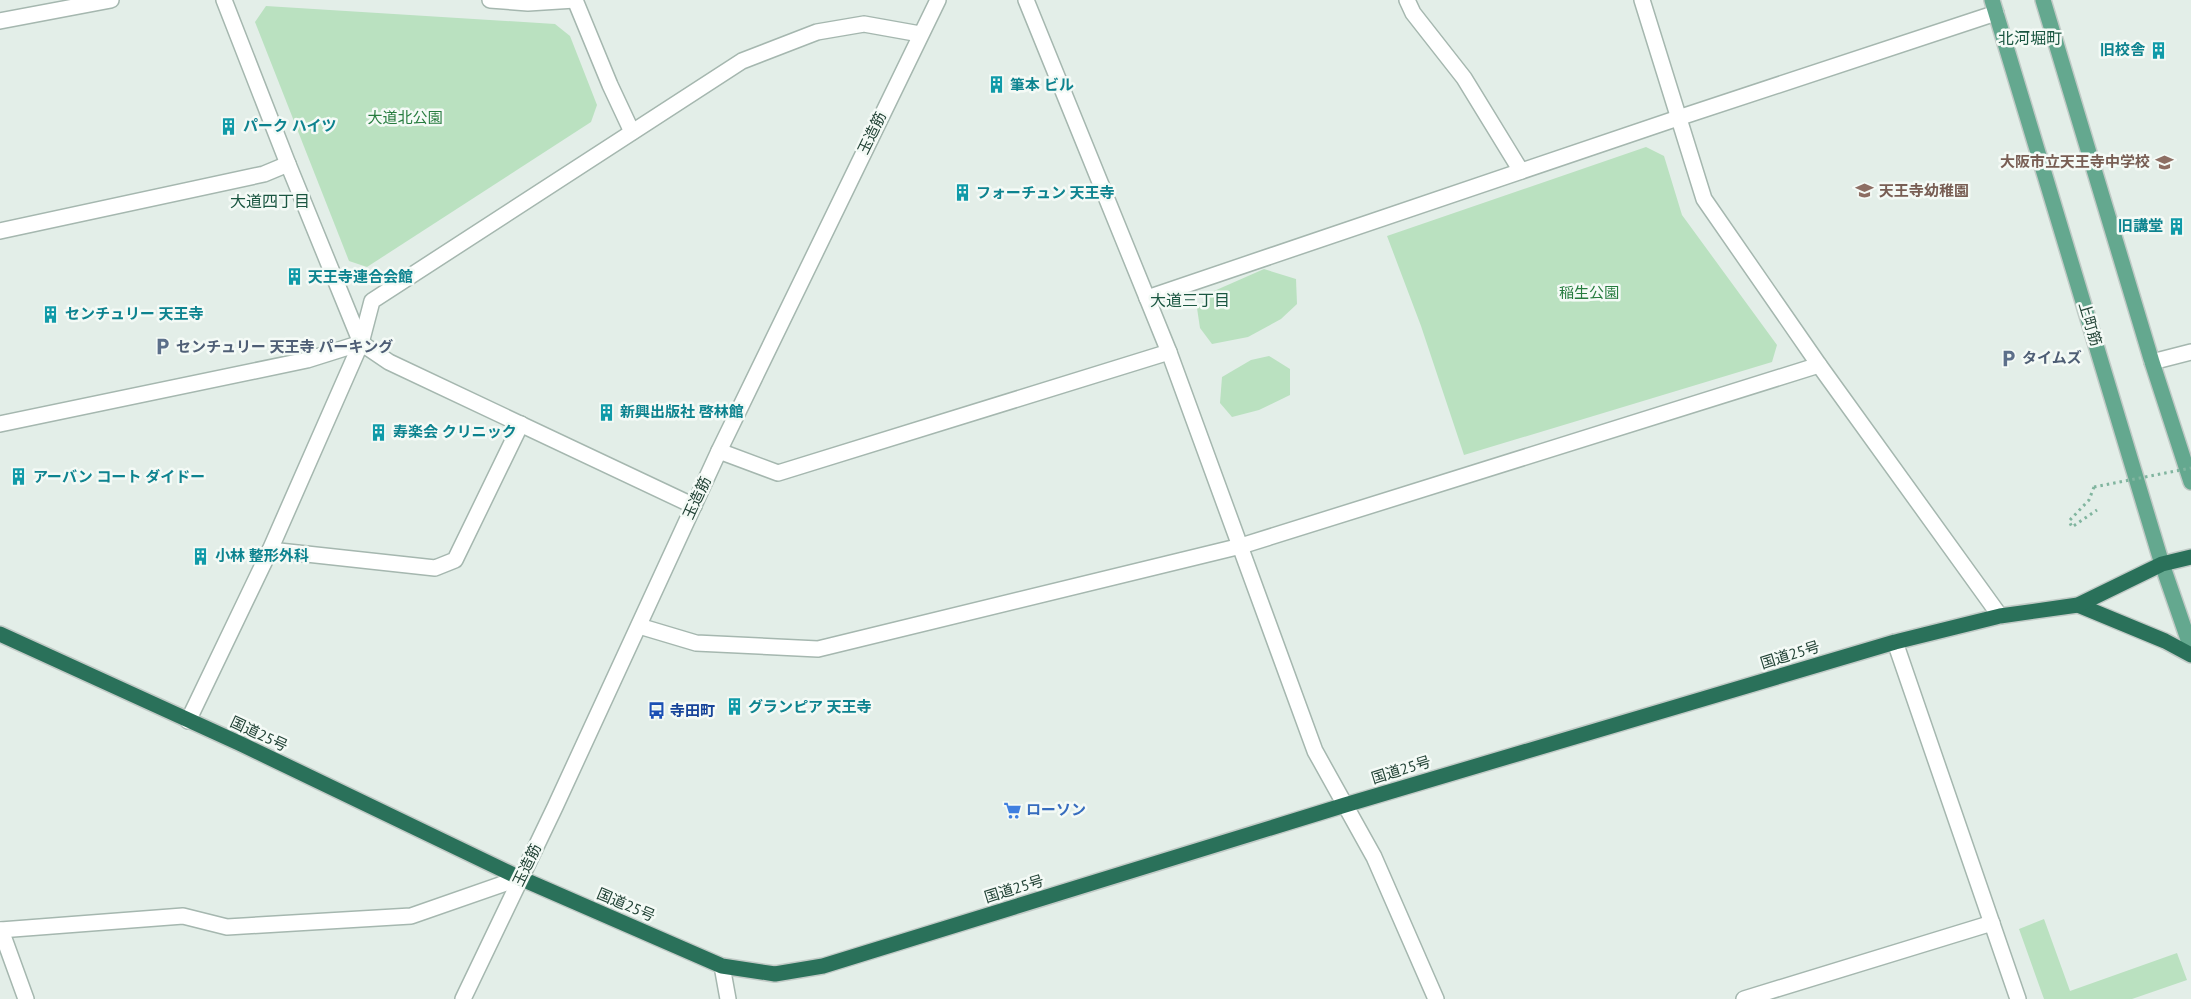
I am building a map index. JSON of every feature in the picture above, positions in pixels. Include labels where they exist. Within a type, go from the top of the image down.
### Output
[{"type":"highway","name":"国道25号","points":[[0,634],[250,748],[520,878],[722,966],[775,974],[823,966],[1345,805],[1895,642],[2000,616],[2078,604],[2162,564],[2191,557]]},
{"type":"highway","points":[[2078,604],[2166,641],[2191,655]]},
{"type":"main road","points":[[2043,0],[2152,362],[2191,482]]},
{"type":"main road","name":"上町筋","points":[[1994,7],[2162,564],[2191,648]]},
{"type":"street","points":[[0,21],[111,0]]},
{"type":"street","points":[[224,0],[361,343],[390,362],[694,506]]},
{"type":"street","points":[[490,0],[528,2],[575,0],[610,86],[632,132]]},
{"type":"street","name":"玉造筋","points":[[463,999],[555,807],[719,451],[938,0]]},
{"type":"street","points":[[1026,0],[1169,352],[1315,750],[1374,857],[1435,999]]},
{"type":"street","points":[[1407,0],[1413,13],[1464,78],[1521,171]]},
{"type":"street","points":[[1642,0],[1704,199],[1819,365],[2000,616]]},
{"type":"street","points":[[1147,298],[1678,118],[1994,7]]},
{"type":"street","points":[[188,721],[270,550],[361,343],[372,301],[742,61],[817,32],[864,24],[920,34]]},
{"type":"street","points":[[0,231],[264,174],[288,164]]},
{"type":"street","points":[[0,424],[307,360],[361,343]]},
{"type":"street","points":[[719,451],[778,473],[1169,352]]},
{"type":"street","points":[[2152,362],[2191,352]]},
{"type":"street","points":[[639,626],[696,643],[818,649],[1241,546],[1819,365]]},
{"type":"street","points":[[270,550],[435,568],[455,560],[521,424]]},
{"type":"street","points":[[1895,642],[2018,999]]},
{"type":"street","points":[[26,999],[0,930],[183,916],[227,927],[411,916],[520,878]]},
{"type":"street","points":[[1744,999],[1992,923]]},
{"type":"street","points":[[722,966],[728,999]]},
{"type":"path","points":[[2097,510],[2072,527],[2068,521],[2089,500],[2094,487],[2191,468]]},
{"type":"green space","name":"大道北公園","points":[[266,6],[555,24],[570,36],[597,105],[591,122],[367,267],[349,261],[255,22]]},
{"type":"green space","name":"稲生公園","points":[[1646,147],[1664,156],[1682,215],[1777,345],[1772,362],[1464,455],[1421,326],[1387,236]]},
{"type":"green space","points":[[1264,269],[1296,279],[1297,304],[1281,319],[1248,337],[1212,344],[1200,328],[1197,308],[1214,291]]},
{"type":"green space","points":[[1269,356],[1290,369],[1290,395],[1259,410],[1232,417],[1220,403],[1222,377],[1251,360]]},
{"type":"green space","points":[[2044,919],[2070,991],[2177,953],[2187,980],[2132,999],[2044,999],[2019,929]]},
{"type":"place","name":"旧校舎","points":[[2159,50]]},
{"type":"place","name":"筆本 ビル","points":[[996,85]]},
{"type":"place","name":"パーク ハイツ","points":[[229,126]]},
{"type":"place","name":"大阪市立天王寺中学校","points":[[2164,162]]},
{"type":"place","name":"天王寺幼稚園","points":[[1865,191]]},
{"type":"place","name":"フォーチュン 天王寺","points":[[962,193]]},
{"type":"place","name":"旧講堂","points":[[2177,226]]},
{"type":"place","name":"天王寺連合会館","points":[[294,277]]},
{"type":"place","name":"センチュリー 天王寺","points":[[51,314]]},
{"type":"place","name":"センチュリー 天王寺 パーキング","points":[[162,347]]},
{"type":"place","name":"タイムズ","points":[[2008,358]]},
{"type":"place","name":"新興出版社 啓林館","points":[[606,412]]},
{"type":"place","name":"寿楽会 クリニック","points":[[379,432]]},
{"type":"place","name":"アーバン コート ダイドー","points":[[19,477]]},
{"type":"place","name":"小林 整形外科","points":[[201,556]]},
{"type":"place","name":"グランピア 天王寺","points":[[734,707]]},
{"type":"place","name":"寺田町","points":[[656,711]]},
{"type":"place","name":"ローソン","points":[[1012,810]]},
{"type":"district","name":"北河堀町","points":[[2030,38]]},
{"type":"district","name":"大道四丁目","points":[[270,201]]},
{"type":"district","name":"大道三丁目","points":[[1190,300]]}]
